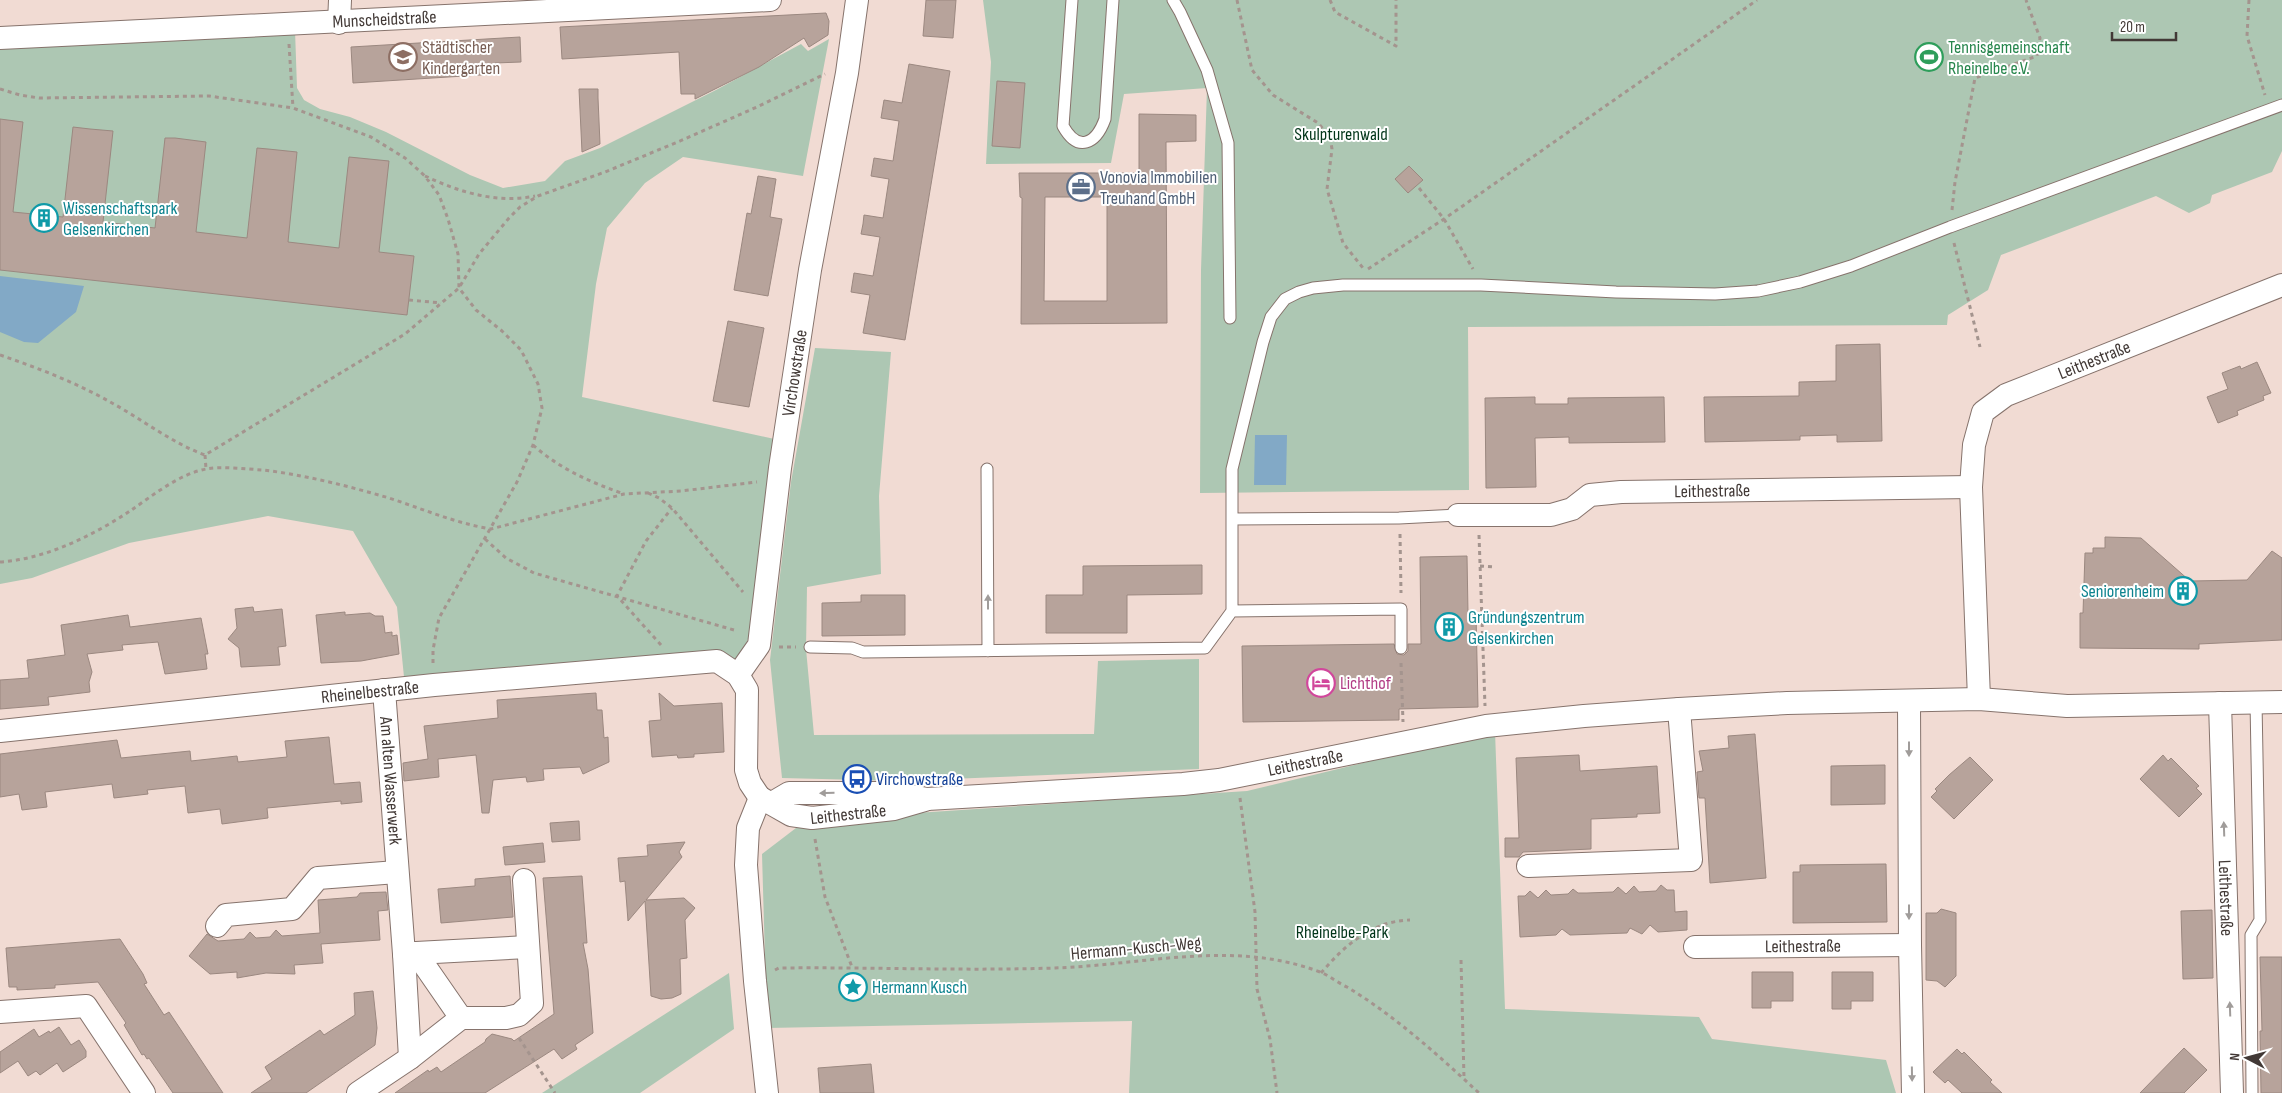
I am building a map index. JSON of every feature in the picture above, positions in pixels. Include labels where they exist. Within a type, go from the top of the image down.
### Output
[{"type":"street","points":[[339,22],[340,0]]},
{"type":"street","name":"Munscheidstraße","points":[[0,38],[287,25],[607,4],[770,0]]},
{"type":"street","name":"Virchowstraße","points":[[738,675],[759,645],[778,483],[810,270],[847,72],[857,0]]},
{"type":"street","name":"Leithestraße","points":[[1979,700],[1972,487],[1974,445],[1983,412],[2006,395],[2282,285]]},
{"type":"street","name":"Leithestraße","points":[[1468,515],[1551,515],[1572,509],[1590,496],[1621,492],[1972,487]]},
{"type":"street","name":"Rheinelbestraße","points":[[0,731],[434,685],[717,661],[738,675]]},
{"type":"street","points":[[738,675],[747,690],[746,770],[750,783],[766,800],[748,828],[746,865],[755,982],[768,1093]]},
{"type":"street","name":"Am alten Wasserwerk","points":[[384,690],[397,872],[410,953],[410,1058]]},
{"type":"street","name":"Leithestraße","points":[[766,800],[791,815],[812,818],[894,810],[927,799],[1183,784],[1239,777],[1486,726],[1680,709],[1787,703],[1979,700],[2067,706],[2282,702]]},
{"type":"street","points":[[1909,701],[1913,1093]]},
{"type":"street","name":"Leithestraße","points":[[2220,703],[2232,1093]]},
{"type":"street","points":[[1528,866],[1691,860],[1680,709]]},
{"type":"street","points":[[217,926],[226,915],[292,909],[318,878],[397,872]]},
{"type":"street","points":[[358,1093],[410,1058],[461,1018],[506,1018],[519,1015],[532,1003],[524,880]]},
{"type":"street","name":"Leithestraße","points":[[1695,946],[1910,945]]},
{"type":"street","points":[[410,953],[528,946]]},
{"type":"street","name":"Am alten Wasserwerk","points":[[410,953],[461,1018]]},
{"type":"street","points":[[0,1012],[86,1006],[144,1093]]},
{"type":"lane","points":[[1072,0],[1063,126],[1069,137],[1081,142],[1091,140],[1100,134],[1105,119],[1114,0]]},
{"type":"lane","points":[[1172,0],[1180,12],[1207,70],[1228,143],[1230,318]]},
{"type":"lane","points":[[810,647],[852,648],[863,652],[1205,648],[1232,611],[1232,469],[1263,342],[1271,317],[1285,299],[1299,292],[1313,288],[1349,285],[1481,285],[1616,292],[1715,294],[1758,292],[1800,282],[1851,266],[1950,227],[2282,105]]},
{"type":"lane","points":[[987,468],[988,650]]},
{"type":"lane","points":[[1232,519],[1400,518],[1468,515]]},
{"type":"lane","points":[[1232,611],[1401,608],[1401,648]]},
{"type":"lane","points":[[2252,1093],[2251,935],[2260,920],[2256,702]]},
{"type":"path","points":[[1237,0],[1252,70],[1273,95],[1318,123],[1330,137],[1332,149],[1327,189],[1343,243],[1365,271]]},
{"type":"path","points":[[1330,0],[1335,12],[1396,46],[1396,0]]},
{"type":"path","points":[[1349,285],[1365,271],[1444,219],[1757,0]]},
{"type":"path","points":[[1980,347],[1950,227],[1955,182],[1975,78],[2037,56],[2040,38],[2026,0]]},
{"type":"path","points":[[2249,0],[2248,36],[2258,78],[2270,109]]},
{"type":"path","points":[[287,25],[291,59],[293,108]]},
{"type":"path","points":[[425,176],[448,187],[471,194],[496,198],[524,199],[538,196],[605,172],[757,107],[827,74],[847,72]]},
{"type":"path","points":[[0,89],[39,98],[209,96],[293,108],[371,137],[406,158],[425,176],[438,194],[448,219],[458,254],[459,288],[476,310],[502,331],[521,350],[533,370],[542,399],[542,408],[533,444],[517,482],[439,618],[433,650],[434,685]]},
{"type":"path","points":[[1419,188],[1444,219],[1481,285]]},
{"type":"path","points":[[205,455],[405,334],[459,288],[479,254],[509,218],[520,207],[538,196]]},
{"type":"path","points":[[409,300],[442,303]]},
{"type":"path","points":[[0,355],[54,375],[111,402],[188,449],[205,455]]},
{"type":"path","points":[[533,444],[555,463],[577,476],[624,494]]},
{"type":"path","points":[[205,455],[206,469]]},
{"type":"path","points":[[0,562],[33,555],[74,542],[104,527],[156,492],[206,469],[249,469],[295,475],[370,493],[472,526],[490,529],[624,494],[682,491],[738,483],[778,483]]},
{"type":"path","points":[[647,492],[672,508],[696,534],[746,596]]},
{"type":"path","points":[[617,596],[646,541],[672,508]]},
{"type":"path","points":[[1468,515],[1480,566],[1483,691]]},
{"type":"path","points":[[1400,518],[1401,608]]},
{"type":"path","points":[[486,539],[506,558],[534,574],[734,630]]},
{"type":"path","points":[[1480,566],[1494,567]]},
{"type":"path","points":[[617,596],[661,645]]},
{"type":"path","points":[[1481,618],[1500,618]]},
{"type":"path","points":[[759,645],[810,647]]},
{"type":"path","points":[[1401,648],[1402,698]]},
{"type":"path","points":[[1239,777],[1241,808],[1255,912],[1256,989],[1270,1039],[1277,1093]]},
{"type":"path","points":[[818,853],[825,897],[852,967]]},
{"type":"path","points":[[1321,973],[1347,947],[1373,928],[1398,920],[1410,920]]},
{"type":"path","name":"Hermann-Kusch-Weg","points":[[755,982],[779,968],[1056,968],[1190,955],[1256,957],[1321,973],[1370,1001],[1464,1078],[1479,1093]]},
{"type":"path","points":[[1462,960],[1464,1078]]},
{"type":"path","points":[[506,1018],[555,1093]]},
{"type":"green space","name":"Skulpturenwald","points":[[983,0],[2282,0],[2282,151],[2272,172],[2212,195],[2210,203],[2189,213],[2156,196],[2001,255],[1988,290],[1948,315],[1947,325],[1468,327],[1469,490],[1200,493],[1201,270],[1207,88],[1124,94],[1111,163],[986,164],[991,62]]},
{"type":"green space","name":"Wissenschaftspark Gelsenkirchen","points":[[295,30],[297,88],[304,100],[320,109],[350,117],[386,132],[470,175],[503,188],[545,181],[565,161],[600,148],[716,90],[801,44],[808,51],[829,39],[803,176],[683,157],[645,183],[607,228],[596,284],[582,397],[779,440],[761,607],[739,661],[404,677],[397,607],[353,531],[268,516],[129,543],[32,578],[0,584],[0,46]]},
{"type":"green space","points":[[815,348],[891,352],[879,496],[881,574],[807,587],[806,649],[814,735],[1094,734],[1098,661],[1199,659],[1199,769],[901,781],[782,778],[770,660],[791,482]]},
{"type":"green space","name":"Rheinelbe-Park","points":[[1495,731],[1505,1009],[1699,1017],[1712,1039],[1886,1060],[1896,1093],[1129,1093],[1132,1021],[767,1028],[762,854],[796,828],[916,813],[1247,791]]},
{"type":"green space","points":[[729,973],[734,1029],[640,1093],[542,1093]]},
{"type":"water","points":[[0,276],[84,286],[76,312],[38,343],[24,342],[0,332]]},
{"type":"water","points":[[1255,435],[1287,435],[1286,485],[1254,485]]},
{"type":"building","points":[[926,0],[956,0],[953,38],[923,36]]},
{"type":"building","points":[[826,13],[829,21],[828,35],[809,47],[804,38],[759,67],[695,99],[695,94],[681,94],[679,52],[562,59],[560,27]]},
{"type":"building","points":[[520,37],[521,62],[495,63],[496,74],[353,83],[351,47]]},
{"type":"building","points":[[909,64],[950,71],[905,340],[863,333],[870,295],[851,292],[854,273],[873,276],[880,237],[861,234],[864,215],[883,218],[889,179],[871,176],[874,158],[893,161],[899,121],[881,118],[884,100],[902,103]]},
{"type":"building","points":[[997,81],[1025,83],[1020,148],[992,146]]},
{"type":"building","points":[[579,89],[598,89],[600,144],[582,152]]},
{"type":"building","points":[[1139,114],[1196,115],[1196,141],[1166,142],[1167,323],[1021,324],[1022,198],[1020,197],[1019,173],[1139,173]],"holes":[[[1045,197],[1107,197],[1107,301],[1044,301]]]},
{"type":"building","name":"Wissenschaftspark Gelsenkirchen","points":[[0,119],[23,122],[13,212],[63,217],[73,127],[113,131],[103,222],[155,228],[165,138],[175,138],[206,142],[196,232],[247,238],[257,148],[297,152],[288,242],[339,248],[349,157],[389,161],[379,252],[414,256],[407,315],[0,270]]},
{"type":"building","points":[[1409,166],[1423,180],[1408,193],[1395,179]]},
{"type":"building","points":[[758,176],[776,179],[770,217],[782,219],[768,296],[734,290],[747,213],[751,214]]},
{"type":"building","points":[[728,321],[764,328],[749,407],[713,401]]},
{"type":"building","points":[[1880,344],[1882,441],[1837,442],[1837,435],[1800,436],[1800,440],[1705,442],[1704,397],[1799,396],[1799,382],[1836,381],[1836,345]]},
{"type":"building","points":[[2257,362],[2271,393],[2263,396],[2264,400],[2237,411],[2238,415],[2218,423],[2207,397],[2228,389],[2222,373],[2240,366],[2241,369]]},
{"type":"building","points":[[1535,397],[1535,404],[1568,404],[1568,398],[1664,397],[1665,442],[1569,443],[1569,437],[1535,438],[1536,487],[1486,488],[1485,398]]},
{"type":"building","name":"Seniorenheim","points":[[2105,537],[2141,538],[2190,581],[2247,580],[2272,551],[2282,558],[2282,640],[2199,644],[2199,649],[2080,648],[2080,613],[2083,613],[2085,553],[2093,553],[2093,548],[2105,548]]},
{"type":"building","points":[[1467,556],[1468,613],[1476,613],[1478,707],[1399,709],[1399,720],[1243,722],[1242,646],[1394,644],[1397,654],[1404,655],[1408,651],[1408,644],[1421,644],[1420,557]]},
{"type":"building","points":[[1202,565],[1202,594],[1127,595],[1127,633],[1046,633],[1046,595],[1083,595],[1083,566]]},
{"type":"building","points":[[861,595],[905,595],[905,635],[822,636],[822,603],[861,602]]},
{"type":"building","points":[[253,607],[254,612],[282,609],[286,646],[278,647],[280,665],[241,667],[239,648],[228,639],[237,628],[235,609]]},
{"type":"building","points":[[345,612],[345,615],[370,613],[375,616],[383,616],[385,633],[392,632],[392,636],[397,635],[399,654],[361,661],[321,663],[316,615]]},
{"type":"building","points":[[128,615],[130,627],[201,618],[208,654],[205,654],[207,669],[165,674],[158,642],[122,645],[123,650],[87,654],[92,672],[89,682],[90,692],[48,697],[49,705],[0,709],[0,680],[29,678],[27,660],[65,655],[61,625]]},
{"type":"building","points":[[596,693],[597,710],[602,710],[604,738],[608,737],[609,762],[583,774],[580,767],[543,769],[544,780],[527,782],[526,777],[493,780],[489,813],[482,813],[476,755],[438,759],[439,777],[404,781],[403,763],[428,759],[424,726],[498,718],[497,700]]},
{"type":"building","points":[[659,693],[674,706],[722,703],[724,752],[694,754],[694,757],[678,758],[677,755],[652,757],[649,721],[661,720]]},
{"type":"building","points":[[1755,734],[1766,878],[1710,883],[1705,798],[1699,798],[1697,772],[1703,771],[1699,751],[1729,748],[1728,736]]},
{"type":"building","points":[[329,737],[334,784],[360,782],[362,802],[341,804],[341,801],[267,808],[268,818],[222,824],[220,809],[188,813],[185,786],[147,790],[148,794],[114,798],[112,784],[45,792],[47,807],[22,810],[19,794],[0,797],[0,754],[117,740],[121,758],[190,751],[191,761],[237,756],[238,762],[287,757],[285,741]]},
{"type":"building","points":[[1579,755],[1580,771],[1657,766],[1660,813],[1637,814],[1637,817],[1591,819],[1591,849],[1523,852],[1519,857],[1505,857],[1505,838],[1519,838],[1516,758]]},
{"type":"building","points":[[2163,755],[2168,761],[2171,758],[2199,786],[2196,788],[2202,794],[2179,817],[2140,779]]},
{"type":"building","points":[[1970,757],[1993,780],[1954,819],[1931,797],[1937,791],[1935,789]]},
{"type":"building","points":[[1885,765],[1885,804],[1831,805],[1831,766]]},
{"type":"building","points":[[579,821],[580,840],[552,842],[550,823]]},
{"type":"building","points":[[685,842],[679,852],[682,857],[646,900],[684,898],[695,908],[685,920],[687,958],[680,959],[681,994],[672,998],[661,999],[651,996],[645,901],[628,921],[625,881],[620,882],[618,858],[648,856],[647,845]]},
{"type":"building","points":[[543,843],[545,862],[505,865],[503,847]]},
{"type":"building","points":[[1886,864],[1887,922],[1793,923],[1793,872],[1800,872],[1800,865]]},
{"type":"building","points":[[510,876],[513,917],[441,923],[438,889],[475,886],[475,879]]},
{"type":"building","points":[[582,876],[587,943],[583,943],[588,969],[593,1033],[575,1045],[577,1049],[562,1059],[554,1049],[485,1093],[395,1093],[428,1070],[429,1072],[437,1067],[441,1072],[485,1042],[492,1034],[514,1041],[554,1014],[543,878]]},
{"type":"building","points":[[1661,885],[1667,890],[1674,890],[1675,912],[1687,911],[1687,930],[1658,932],[1650,925],[1642,934],[1630,928],[1627,933],[1570,935],[1562,929],[1556,935],[1520,937],[1518,896],[1525,896],[1530,891],[1538,898],[1546,890],[1551,895],[1568,894],[1573,889],[1578,893],[1613,892],[1618,887],[1626,894],[1634,886],[1639,892],[1656,891]]},
{"type":"building","points":[[386,892],[388,910],[378,911],[380,940],[321,944],[323,963],[294,965],[295,974],[266,973],[237,978],[237,972],[210,974],[189,956],[207,934],[218,941],[244,939],[250,932],[256,938],[270,937],[276,930],[282,936],[320,933],[318,900],[357,897],[360,893]]},
{"type":"building","points":[[1941,909],[1956,913],[1956,976],[1945,987],[1937,981],[1926,980],[1926,913],[1937,913]]},
{"type":"building","points":[[2212,910],[2213,978],[2183,979],[2181,911]]},
{"type":"building","points":[[120,939],[143,974],[147,983],[144,984],[164,1015],[169,1012],[223,1093],[173,1093],[149,1058],[147,1059],[144,1054],[142,1055],[124,1025],[126,1023],[98,982],[55,985],[55,988],[17,990],[17,987],[9,987],[6,948]]},
{"type":"building","points":[[2260,957],[2282,957],[2282,1093],[2261,1093]]},
{"type":"building","points":[[1752,972],[1793,972],[1793,1001],[1771,1001],[1771,1008],[1752,1008]]},
{"type":"building","points":[[1832,972],[1873,972],[1873,1001],[1851,1001],[1851,1009],[1832,1009]]},
{"type":"building","points":[[373,991],[377,1028],[375,1045],[306,1093],[251,1093],[272,1079],[265,1067],[320,1030],[324,1035],[355,1015],[354,993]]},
{"type":"building","points":[[59,1027],[71,1045],[79,1040],[86,1051],[86,1057],[63,1072],[57,1063],[40,1075],[36,1071],[28,1076],[18,1061],[0,1073],[0,1052],[34,1029],[39,1037]]},
{"type":"building","points":[[2184,1048],[2207,1070],[2184,1093],[2140,1093]]},
{"type":"building","points":[[1957,1049],[1962,1054],[1964,1052],[1992,1080],[1990,1082],[2002,1093],[1962,1093],[1948,1080],[1945,1083],[1933,1072]]},
{"type":"building","points":[[871,1064],[874,1093],[820,1093],[818,1068]]},
{"type":"place","name":"Städtischer Kindergarten","points":[[403,57]]},
{"type":"place","name":"Tennisgemeinschaft Rheinelbe e.V.","points":[[1929,57]]},
{"type":"place","name":"Vonovia Immobilien Treuhand GmbH","points":[[1081,187]]},
{"type":"place","name":"Wissenschaftspark Gelsenkirchen","points":[[44,218]]},
{"type":"place","name":"Seniorenheim","points":[[2183,591]]},
{"type":"place","name":"Gründungszentrum Gelsenkirchen","points":[[1449,627]]},
{"type":"place","name":"Lichthof","points":[[1321,683]]},
{"type":"place","name":"Virchowstraße","points":[[857,779]]},
{"type":"place","name":"Hermann Kusch","points":[[853,987]]}]
